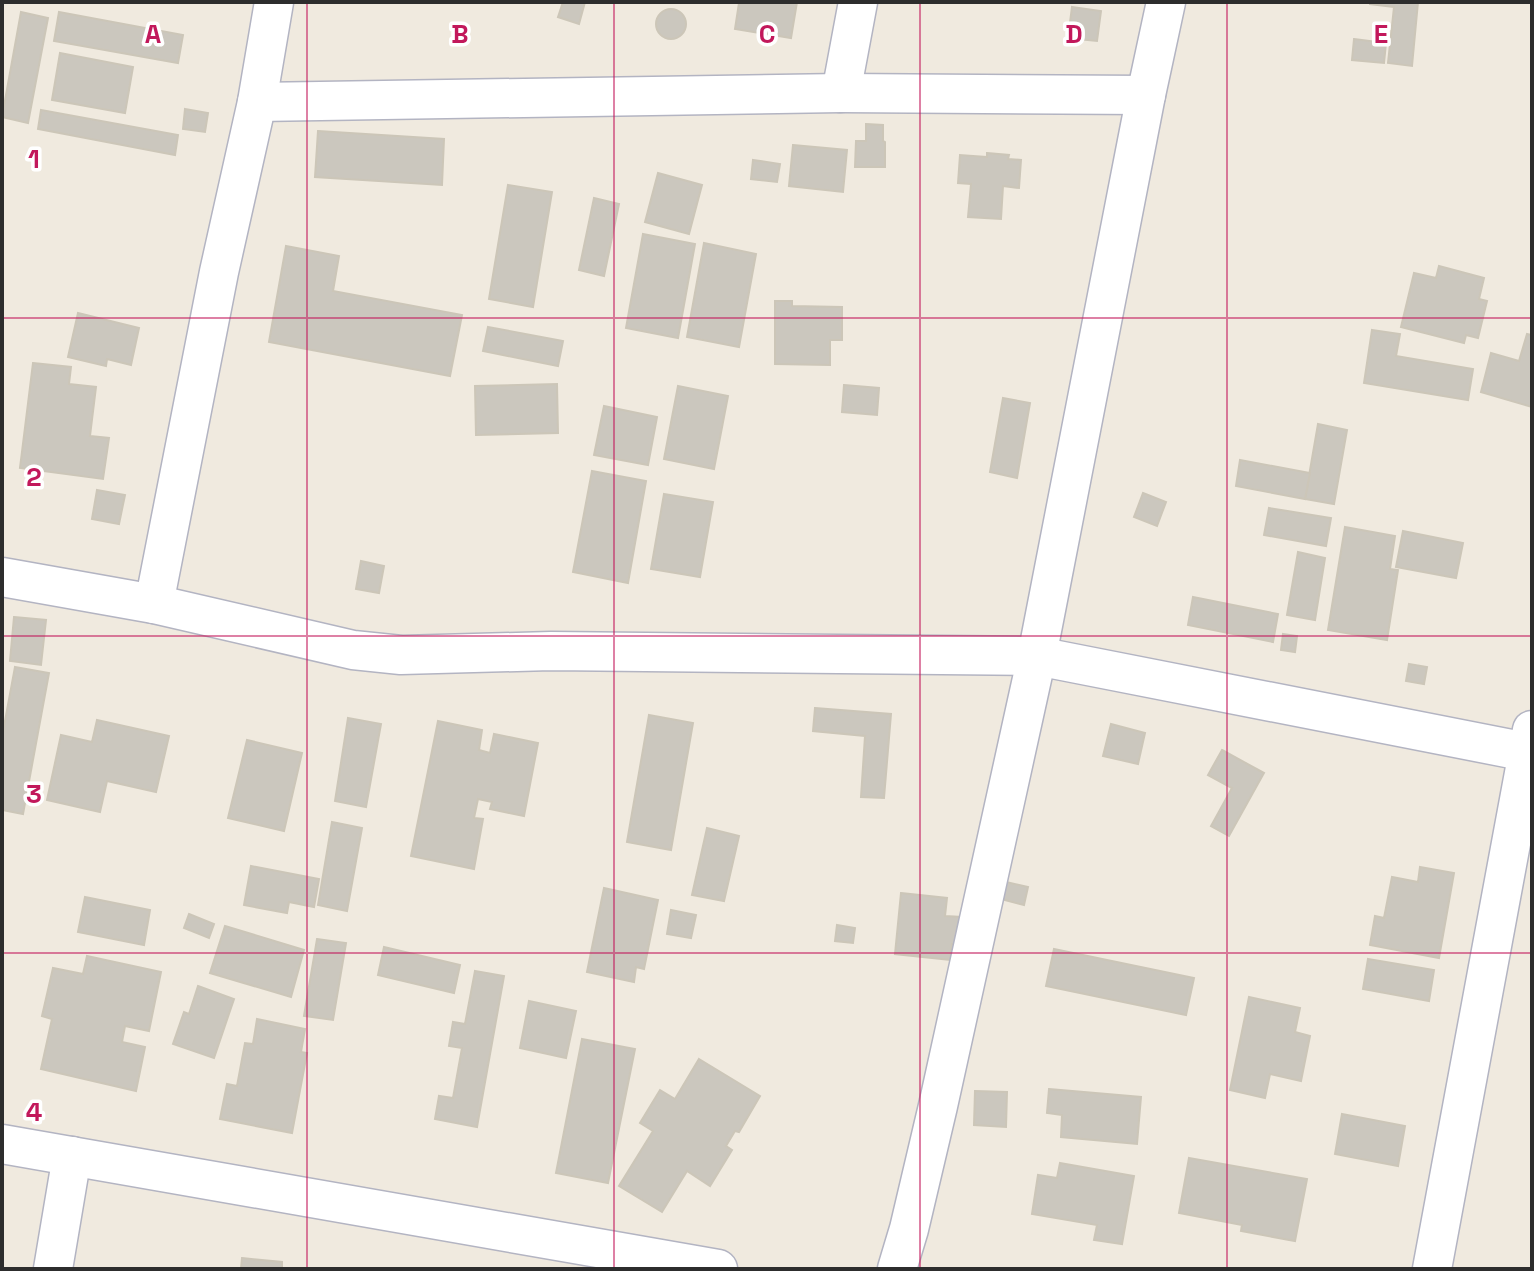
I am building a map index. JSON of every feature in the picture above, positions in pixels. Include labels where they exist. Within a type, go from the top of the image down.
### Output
[{"type":"street","points":[[154,604],[219,272],[257,102],[274,2]]},
{"type":"street","points":[[841,93],[858,2]]},
{"type":"street","points":[[897,1269],[938,1106],[1037,656],[1166,2]]},
{"type":"street","points":[[257,102],[841,93],[1146,95]]},
{"type":"street","points":[[2,577],[154,604],[353,650],[401,655],[551,651],[1037,656],[1529,741],[1432,1269]]},
{"type":"street","points":[[2,1144],[718,1269]]},
{"type":"street","points":[[53,1269],[72,1156]]},
{"type":"building","points":[[563,2],[585,2],[579,24],[558,17]]},
{"type":"building","points":[[736,2],[797,2],[791,38],[735,29],[739,3]]},
{"type":"building","points":[[1370,2],[1418,2],[1412,66],[1388,63],[1394,7]]},
{"type":"building","points":[[1072,7],[1101,11],[1097,41],[1068,38]]},
{"type":"building","points":[[671,9],[682,13],[686,24],[682,35],[671,39],[660,35],[656,24],[660,13]]},
{"type":"building","points":[[21,12],[48,18],[28,123],[2,117]]},
{"type":"building","points":[[59,12],[183,35],[178,63],[54,41]]},
{"type":"building","points":[[1354,39],[1386,43],[1384,63],[1352,60]]},
{"type":"building","points":[[60,53],[133,67],[125,113],[52,100]]},
{"type":"building","points":[[185,109],[208,113],[205,132],[183,129]]},
{"type":"building","points":[[41,110],[178,135],[175,155],[38,129]]},
{"type":"building","points":[[866,124],[883,125],[885,167],[855,167],[856,141],[866,141]]},
{"type":"building","points":[[318,131],[444,139],[442,185],[315,177]]},
{"type":"building","points":[[793,145],[847,150],[843,192],[789,186]]},
{"type":"building","points":[[987,153],[1009,155],[1008,159],[1021,160],[1019,188],[1003,186],[1001,219],[968,217],[971,184],[958,183],[960,155],[987,157]]},
{"type":"building","points":[[753,160],[780,164],[777,182],[751,179]]},
{"type":"building","points":[[658,173],[702,185],[689,234],[645,222]]},
{"type":"building","points":[[508,185],[552,192],[533,307],[489,299]]},
{"type":"building","points":[[594,198],[619,204],[604,276],[579,270]]},
{"type":"building","points":[[643,234],[695,244],[678,338],[626,328]]},
{"type":"building","points":[[704,243],[756,254],[739,347],[687,337]]},
{"type":"building","points":[[286,246],[339,256],[333,291],[462,315],[450,376],[269,342]]},
{"type":"building","points":[[1439,266],[1484,278],[1479,299],[1487,301],[1478,338],[1466,335],[1464,343],[1401,327],[1414,273],[1436,278]]},
{"type":"building","points":[[775,301],[792,301],[792,306],[842,307],[842,340],[830,340],[830,365],[775,364]]},
{"type":"building","points":[[78,313],[139,328],[131,365],[107,359],[106,366],[68,357]]},
{"type":"building","points":[[488,327],[563,341],[558,366],[483,351]]},
{"type":"building","points":[[1372,330],[1400,334],[1396,356],[1473,369],[1468,400],[1364,383]]},
{"type":"building","points":[[1527,334],[1532,335],[1532,407],[1481,392],[1491,353],[1519,361]]},
{"type":"building","points":[[33,363],[71,367],[69,384],[96,387],[90,436],[109,438],[103,479],[20,468]]},
{"type":"building","points":[[557,384],[558,433],[476,435],[475,386]]},
{"type":"building","points":[[844,385],[879,388],[877,415],[842,412]]},
{"type":"building","points":[[678,386],[728,396],[714,469],[664,459]]},
{"type":"building","points":[[1003,398],[1030,403],[1017,478],[990,472]]},
{"type":"building","points":[[604,406],[657,417],[648,465],[594,455]]},
{"type":"building","points":[[1318,424],[1347,430],[1334,504],[1305,499]]},
{"type":"building","points":[[1240,460],[1310,473],[1305,499],[1236,486]]},
{"type":"building","points":[[592,471],[646,481],[628,583],[573,572]]},
{"type":"building","points":[[97,490],[125,495],[119,524],[92,519]]},
{"type":"building","points":[[1143,493],[1166,502],[1157,526],[1134,517]]},
{"type":"building","points":[[664,494],[713,502],[700,577],[651,569]]},
{"type":"building","points":[[1269,508],[1331,518],[1326,546],[1264,535]]},
{"type":"building","points":[[1345,527],[1395,536],[1390,569],[1398,570],[1387,640],[1328,630]]},
{"type":"building","points":[[1403,531],[1463,543],[1456,578],[1396,567]]},
{"type":"building","points":[[1298,552],[1325,558],[1315,620],[1287,615]]},
{"type":"building","points":[[361,561],[384,566],[379,593],[356,589]]},
{"type":"building","points":[[1193,597],[1278,614],[1273,642],[1188,625]]},
{"type":"building","points":[[14,617],[46,620],[41,665],[10,661]]},
{"type":"building","points":[[1283,634],[1297,636],[1295,652],[1281,650]]},
{"type":"building","points":[[1409,664],[1427,667],[1424,684],[1406,681]]},
{"type":"building","points":[[15,667],[49,673],[23,814],[2,810],[2,737]]},
{"type":"building","points":[[815,708],[891,714],[884,798],[861,797],[865,736],[813,731]]},
{"type":"building","points":[[649,715],[693,723],[671,850],[627,842]]},
{"type":"building","points":[[348,718],[381,724],[366,807],[335,801]]},
{"type":"building","points":[[97,720],[169,736],[156,792],[107,781],[100,812],[47,800],[61,735],[92,742]]},
{"type":"building","points":[[438,721],[482,730],[479,750],[490,753],[494,734],[538,743],[524,816],[490,809],[492,802],[478,799],[474,818],[483,819],[474,869],[411,856]]},
{"type":"building","points":[[1111,724],[1145,733],[1138,764],[1103,756]]},
{"type":"building","points":[[247,740],[302,753],[284,831],[228,818]]},
{"type":"building","points":[[1222,750],[1264,773],[1229,836],[1211,826],[1232,788],[1208,775]]},
{"type":"building","points":[[332,822],[362,828],[347,911],[318,905]]},
{"type":"building","points":[[707,828],[739,836],[724,901],[692,895]]},
{"type":"building","points":[[251,866],[319,879],[314,907],[289,902],[287,913],[244,905]]},
{"type":"building","points":[[1420,867],[1454,873],[1439,958],[1370,945],[1375,916],[1384,918],[1392,877],[1418,882]]},
{"type":"building","points":[[1006,882],[1028,887],[1024,905],[1001,899]]},
{"type":"building","points":[[604,888],[658,900],[644,969],[636,967],[634,982],[587,972]]},
{"type":"building","points":[[901,893],[947,898],[945,916],[962,917],[959,944],[952,944],[950,960],[895,954]]},
{"type":"building","points":[[85,897],[150,910],[144,945],[78,932]]},
{"type":"building","points":[[671,910],[696,915],[691,938],[667,934]]},
{"type":"building","points":[[189,914],[214,924],[209,938],[184,928]]},
{"type":"building","points":[[837,925],[855,928],[853,943],[835,941]]},
{"type":"building","points":[[225,926],[304,950],[291,997],[210,973]]},
{"type":"building","points":[[317,939],[346,943],[333,1020],[304,1016]]},
{"type":"building","points":[[384,947],[460,965],[454,993],[378,975]]},
{"type":"building","points":[[1054,949],[1194,978],[1186,1015],[1046,986]]},
{"type":"building","points":[[87,956],[161,972],[149,1031],[125,1026],[122,1042],[145,1047],[136,1091],[41,1069],[52,1019],[42,1016],[53,968],[83,974]]},
{"type":"building","points":[[1368,959],[1434,970],[1429,1001],[1363,989]]},
{"type":"building","points":[[475,971],[504,976],[477,1127],[435,1119],[439,1096],[453,1098],[462,1048],[449,1046],[453,1022],[465,1024]]},
{"type":"building","points":[[198,986],[234,999],[214,1058],[173,1044],[184,1012],[189,1014]]},
{"type":"building","points":[[1249,997],[1300,1008],[1295,1032],[1310,1036],[1301,1081],[1270,1074],[1265,1098],[1230,1090]]},
{"type":"building","points":[[529,1001],[576,1011],[566,1058],[520,1048]]},
{"type":"building","points":[[257,1019],[305,1029],[301,1052],[307,1053],[292,1133],[220,1119],[227,1084],[237,1086],[245,1043],[253,1044]]},
{"type":"building","points":[[582,1039],[635,1049],[608,1183],[556,1173]]},
{"type":"building","points":[[699,1059],[760,1096],[739,1132],[735,1131],[726,1146],[732,1150],[710,1186],[687,1171],[662,1212],[619,1186],[653,1131],[640,1123],[660,1090],[675,1099]]},
{"type":"building","points":[[1049,1089],[1141,1097],[1137,1144],[1061,1137],[1062,1115],[1047,1113]]},
{"type":"building","points":[[975,1091],[1007,1092],[1006,1127],[974,1125]]},
{"type":"building","points":[[1342,1114],[1405,1126],[1398,1166],[1335,1154]]},
{"type":"building","points":[[1189,1158],[1307,1179],[1295,1241],[1241,1231],[1242,1225],[1179,1213]]},
{"type":"building","points":[[1060,1163],[1134,1176],[1122,1244],[1094,1240],[1097,1225],[1032,1214],[1038,1175],[1057,1178]]},
{"type":"building","points":[[242,1258],[282,1262],[282,1269],[241,1269]]}]
